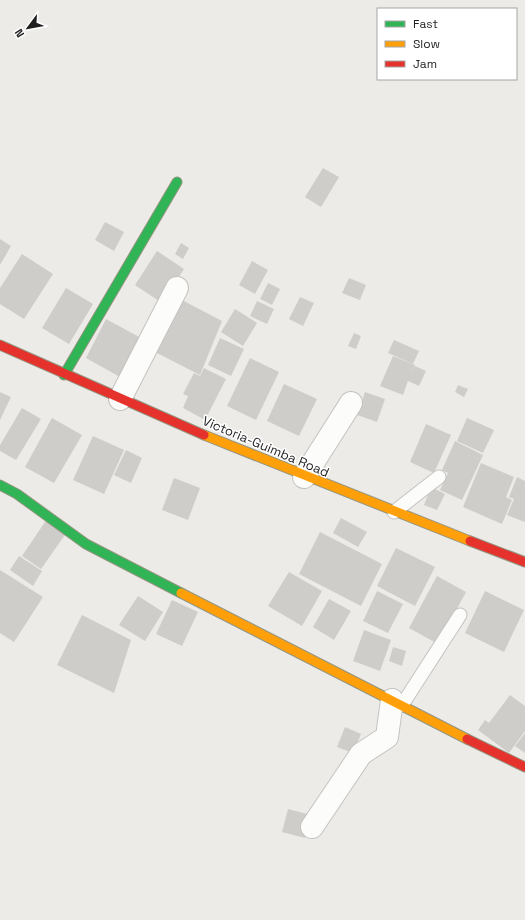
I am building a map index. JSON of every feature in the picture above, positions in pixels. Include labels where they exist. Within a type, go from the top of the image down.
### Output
[{"type":"street","points":[[64,375],[177,182]]},
{"type":"street","points":[[120,399],[177,288]]},
{"type":"street","name":"Victoria-Guimba Road","points":[[0,345],[64,375],[304,477],[525,562]]},
{"type":"street","points":[[304,477],[351,403]]},
{"type":"street","points":[[0,485],[17,494],[86,544],[397,702],[476,744],[525,767]]},
{"type":"street","points":[[312,827],[361,754],[387,737],[397,702]]},
{"type":"lane","points":[[394,512],[439,477]]},
{"type":"lane","points":[[397,702],[460,615]]},
{"type":"building","points":[[323,168],[339,177],[321,207],[305,197]]},
{"type":"building","points":[[105,222],[124,232],[114,251],[95,240]]},
{"type":"building","points":[[0,239],[11,246],[0,265]]},
{"type":"building","points":[[181,243],[189,248],[183,259],[175,254]]},
{"type":"building","points":[[157,251],[184,269],[162,303],[135,285]]},
{"type":"building","points":[[22,254],[53,274],[24,319],[0,304],[0,288]]},
{"type":"building","points":[[252,261],[268,270],[255,294],[239,285]]},
{"type":"building","points":[[349,278],[366,285],[360,300],[342,293]]},
{"type":"building","points":[[268,283],[280,289],[272,305],[260,299]]},
{"type":"building","points":[[66,288],[93,304],[69,344],[42,328]]},
{"type":"building","points":[[300,297],[314,303],[303,326],[289,319]]},
{"type":"building","points":[[180,299],[222,321],[200,375],[155,352]]},
{"type":"building","points":[[257,301],[274,309],[267,324],[250,316]]},
{"type":"building","points":[[235,309],[257,323],[243,346],[221,332]]},
{"type":"building","points":[[106,319],[141,338],[120,377],[86,358]]},
{"type":"building","points":[[354,333],[361,336],[356,349],[348,346]]},
{"type":"building","points":[[220,338],[244,349],[231,376],[208,365]]},
{"type":"building","points":[[394,340],[419,351],[413,364],[388,353]]},
{"type":"building","points":[[393,356],[415,365],[411,374],[415,366],[426,371],[419,386],[408,381],[403,395],[380,386]]},
{"type":"building","points":[[250,358],[279,372],[256,420],[227,406]]},
{"type":"building","points":[[204,368],[226,379],[205,420],[183,408],[188,396],[183,394],[194,373],[200,376]]},
{"type":"building","points":[[284,384],[317,399],[299,436],[267,421]]},
{"type":"building","points":[[458,385],[468,389],[464,397],[455,392]]},
{"type":"building","points":[[0,392],[11,397],[0,420]]},
{"type":"building","points":[[365,392],[385,399],[377,422],[357,415]]},
{"type":"building","points":[[22,408],[41,419],[16,460],[0,451],[0,445]]},
{"type":"building","points":[[52,418],[82,435],[54,483],[25,467]]},
{"type":"building","points":[[467,418],[494,430],[483,453],[457,441]]},
{"type":"building","points":[[426,424],[451,435],[434,473],[410,462]]},
{"type":"building","points":[[93,436],[124,450],[104,494],[73,480]]},
{"type":"building","points":[[455,441],[483,455],[462,500],[440,490],[448,473],[442,470]]},
{"type":"building","points":[[126,450],[142,458],[131,483],[114,475]]},
{"type":"building","points":[[481,463],[514,477],[506,497],[512,500],[502,524],[463,507]]},
{"type":"building","points":[[517,477],[525,481],[525,522],[507,515],[514,499],[509,497]]},
{"type":"building","points":[[174,478],[200,488],[188,520],[162,510]]},
{"type":"building","points":[[431,487],[445,494],[437,510],[424,505]]},
{"type":"building","points":[[341,518],[367,532],[358,547],[333,533]]},
{"type":"building","points":[[47,519],[67,532],[41,569],[22,556]]},
{"type":"building","points":[[320,532],[382,564],[361,606],[299,574]]},
{"type":"building","points":[[396,548],[435,567],[415,606],[377,586]]},
{"type":"building","points":[[19,556],[42,571],[33,586],[10,570]]},
{"type":"building","points":[[0,570],[43,597],[14,642],[0,633]]},
{"type":"building","points":[[289,572],[322,591],[302,626],[268,606]]},
{"type":"building","points":[[437,576],[466,592],[438,644],[409,628]]},
{"type":"building","points":[[377,591],[403,604],[388,633],[363,621]]},
{"type":"building","points":[[485,591],[524,610],[504,652],[465,633]]},
{"type":"building","points":[[138,596],[163,612],[145,641],[119,625]]},
{"type":"building","points":[[329,599],[351,611],[334,640],[313,627]]},
{"type":"building","points":[[172,600],[198,612],[182,646],[156,634]]},
{"type":"building","points":[[82,615],[131,640],[114,693],[57,665]]},
{"type":"building","points":[[364,630],[391,640],[380,671],[353,661]]},
{"type":"building","points":[[393,647],[406,651],[402,666],[389,661]]},
{"type":"building","points":[[510,695],[525,706],[525,731],[509,753],[478,730],[485,720],[489,723]]},
{"type":"building","points":[[345,727],[361,734],[353,753],[337,747]]},
{"type":"building","points":[[525,733],[525,753],[515,746]]},
{"type":"building","points":[[288,809],[311,815],[305,838],[282,832]]},
{"type":"traffic: fast","points":[[64,375],[177,182]]},
{"type":"traffic: fast","points":[[0,485],[17,494],[86,544],[181,593]]},
{"type":"traffic: slow","points":[[204,435],[470,541]]},
{"type":"traffic: slow","points":[[181,593],[467,739]]},
{"type":"traffic: jam","points":[[0,345],[204,435]]},
{"type":"traffic: jam","points":[[470,541],[525,562]]},
{"type":"traffic: jam","points":[[467,739],[525,767]]}]
